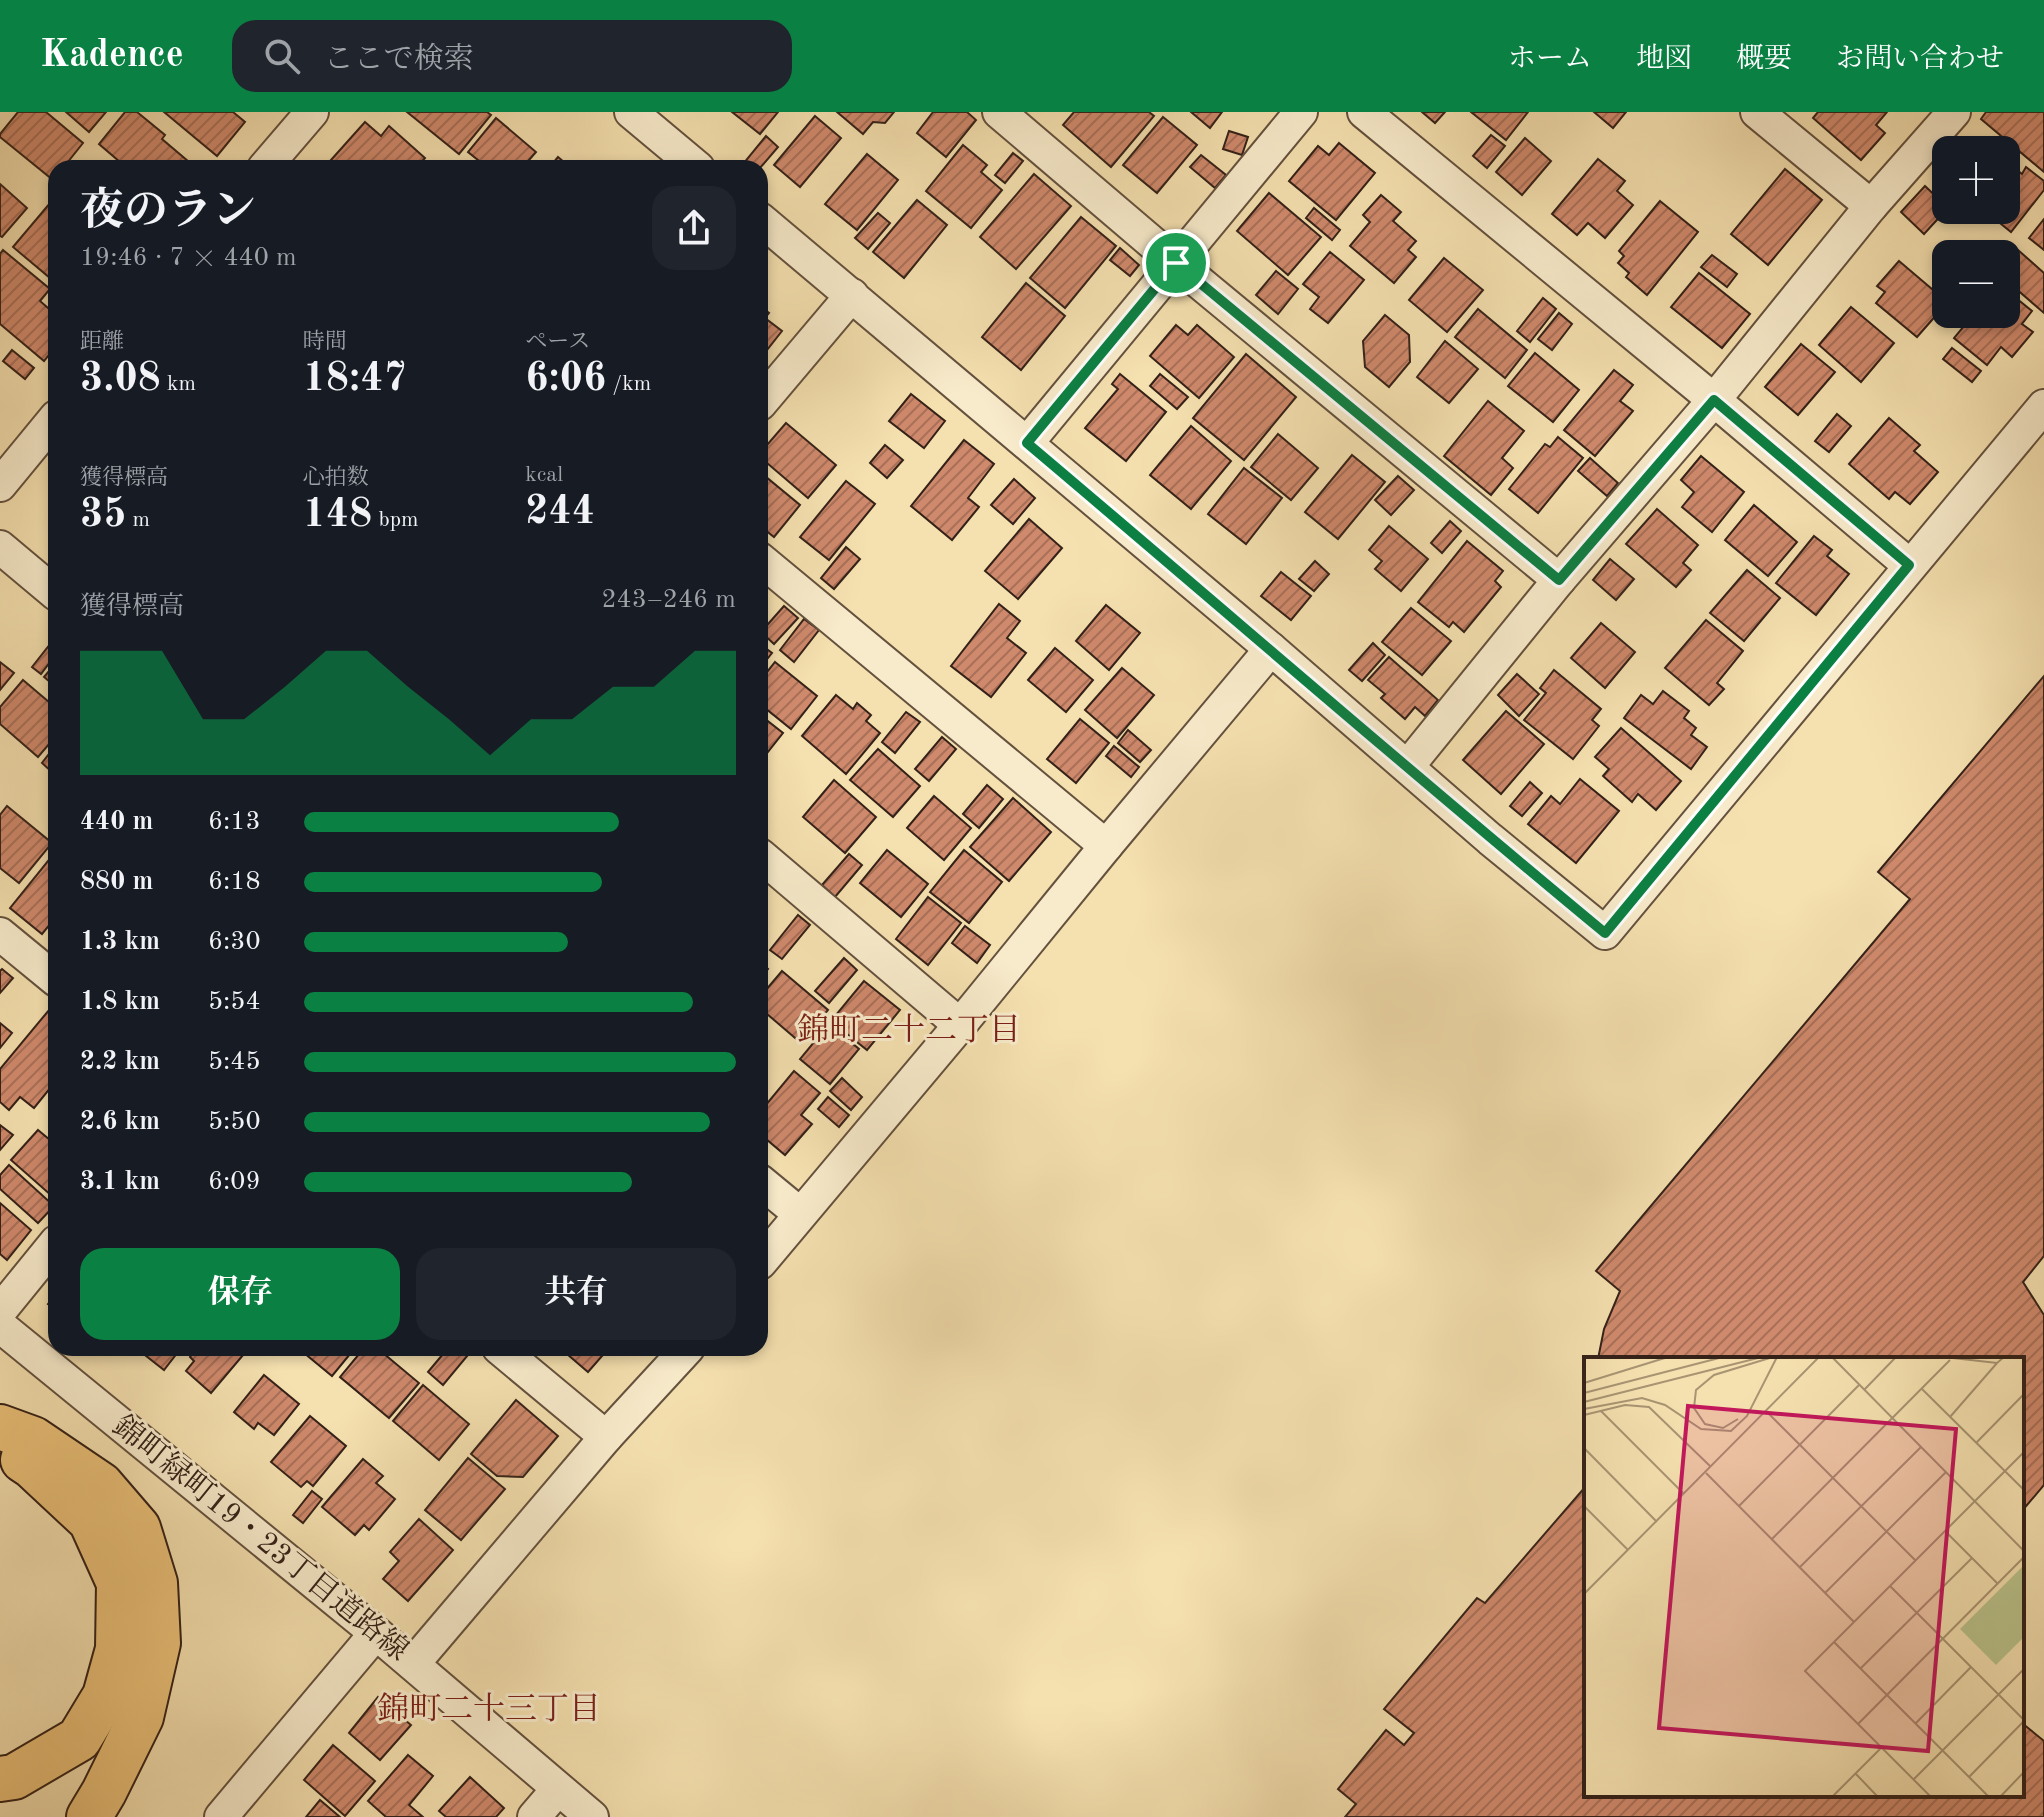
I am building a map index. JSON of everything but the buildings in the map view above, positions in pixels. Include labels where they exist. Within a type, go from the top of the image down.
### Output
[{"type":"main road","points":[[0,1427],[33,1439],[101,1485],[138,1528],[155,1583],[158,1643],[141,1717],[89,1817]]},
{"type":"main road","points":[[0,1445],[32,1466],[91,1521],[119,1583],[118,1649],[105,1696],[79,1739],[14,1777],[0,1779]]},
{"type":"street","points":[[281,160],[312,112]]},
{"type":"street","points":[[999,112],[1559,580]]},
{"type":"street","points":[[1027,443],[1301,112]]},
{"type":"street","points":[[1364,112],[1909,565]]},
{"type":"street","points":[[1757,112],[1871,206]]},
{"type":"street","points":[[1408,766],[1559,580],[1714,400],[1871,206],[1954,112]]},
{"type":"street","points":[[646,117],[690,160]]},
{"type":"street","points":[[768,226],[1271,649],[1490,839],[1605,933],[1909,565],[2044,407]]},
{"type":"street","points":[[768,395],[852,295]]},
{"type":"street","points":[[0,485],[48,427]]},
{"type":"street","points":[[0,547],[48,587]]},
{"type":"street","points":[[768,566],[1106,846]]},
{"type":"street","points":[[768,1253],[1271,649]]},
{"type":"street","points":[[768,862],[960,1025]]},
{"type":"street","points":[[0,934],[48,973]]},
{"type":"street","points":[[768,1188],[800,1214]]},
{"type":"street","points":[[0,1311],[48,1252]]},
{"type":"street","name":"錦町緑町19・23丁目道路線","points":[[0,1326],[376,1633],[592,1817]]},
{"type":"street","points":[[509,1356],[606,1437]]},
{"type":"street","points":[[413,1664],[606,1437],[681,1356]]},
{"type":"street","points":[[221,1817],[376,1633]]},
{"type":"street","points":[[534,1817],[558,1789]]},
{"type":"district","name":"錦町二十二丁目","points":[[909,1032]]},
{"type":"district","name":"錦町二十三丁目","points":[[489,1711]]},
{"type":"route","points":[[1176,263],[1559,580],[1714,400],[1909,565],[1605,933],[1490,839],[1027,443],[1176,263]]}]
